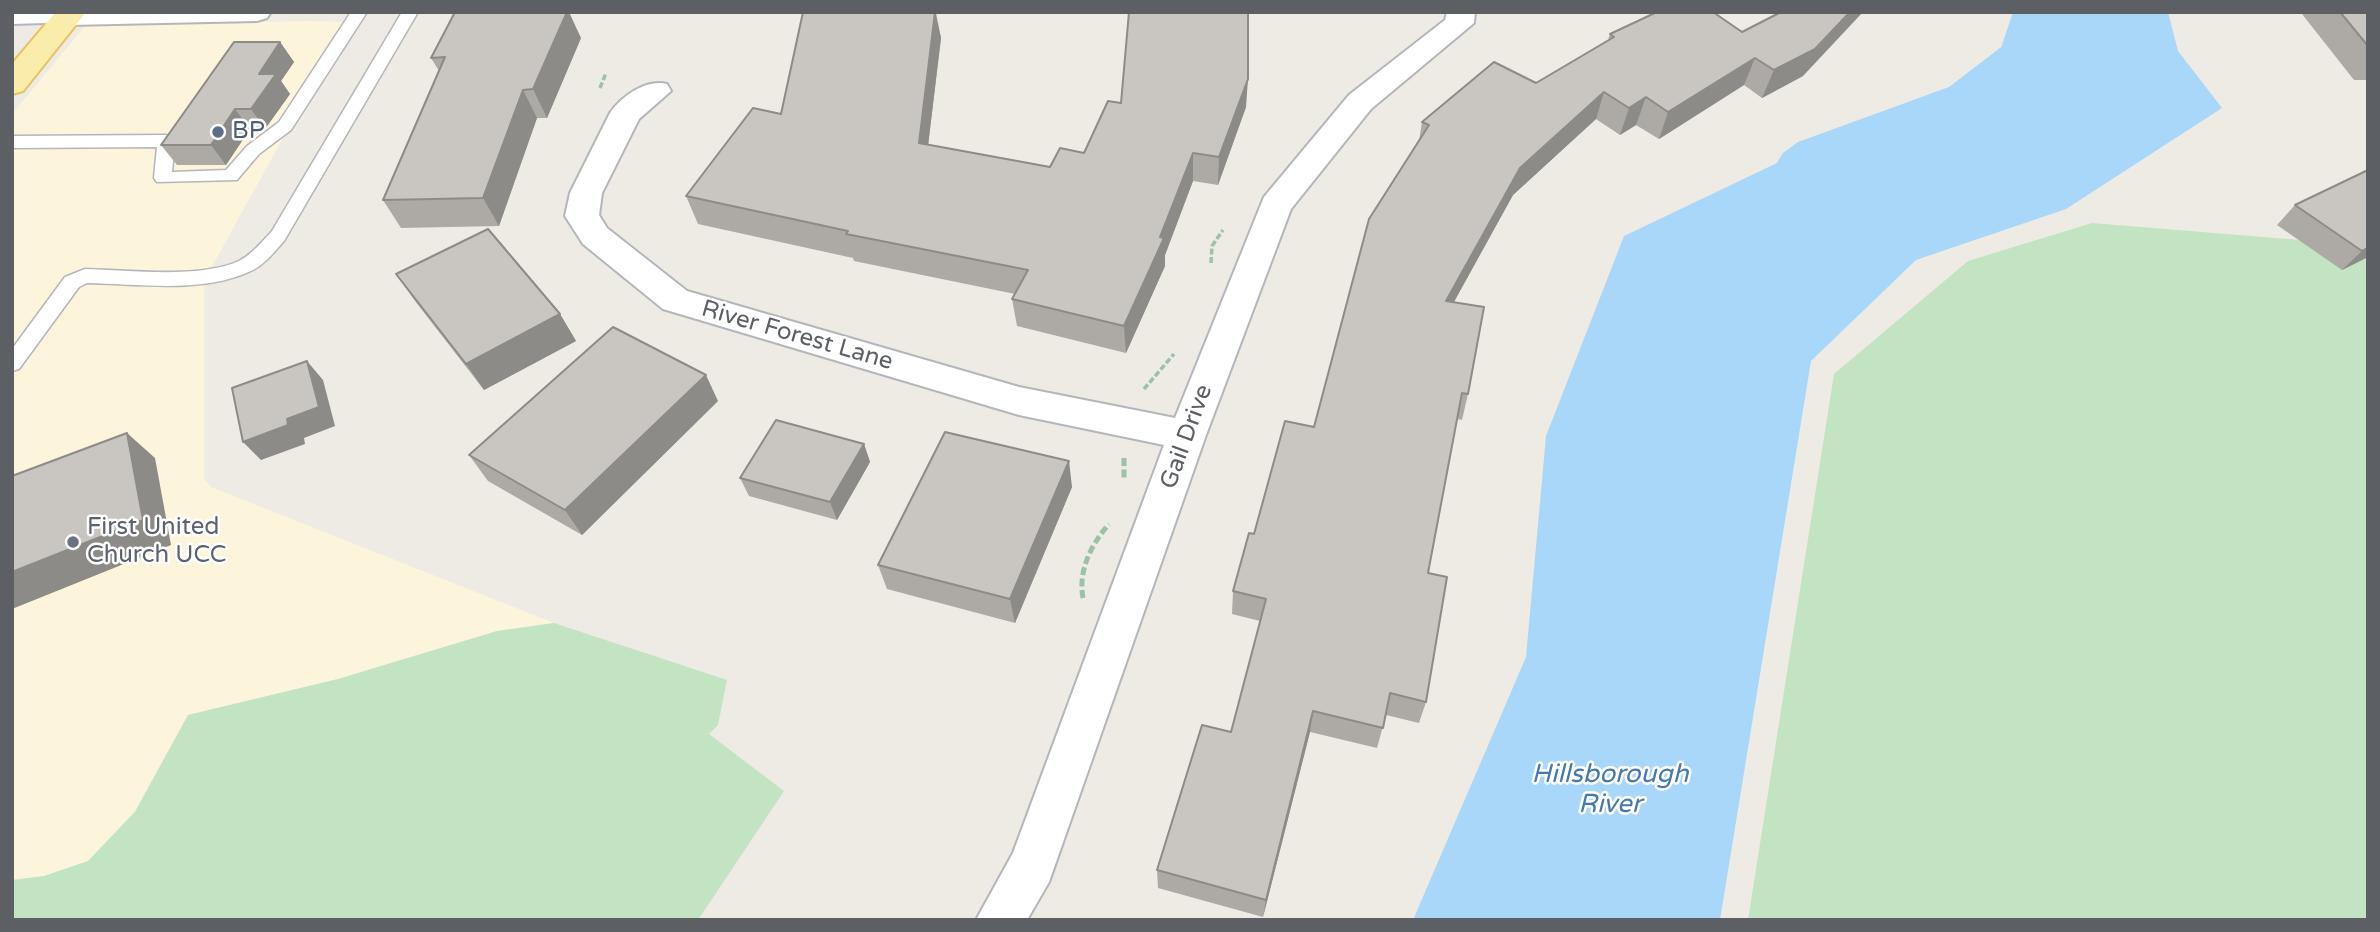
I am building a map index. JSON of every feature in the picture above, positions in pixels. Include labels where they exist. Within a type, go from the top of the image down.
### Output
[{"type":"main road","points":[[12,84],[71,14]]},
{"type":"street","points":[[12,15],[257,12]]},
{"type":"street","name":"Gail Drive","points":[[1000,920],[1032,866],[1187,435],[1276,205],[1360,102],[1459,23],[1461,12]]},
{"type":"street","name":"River Forest Lane","points":[[656,91],[626,113],[586,193],[582,216],[595,236],[675,300],[1019,401],[1187,435]]},
{"type":"lane","points":[[12,142],[166,141],[163,178],[231,176],[253,150],[285,126],[359,12]]},
{"type":"lane","points":[[12,364],[72,282],[85,276],[220,274],[247,265],[265,250],[278,236],[410,12]]},
{"type":"shaded area","points":[[347,22],[204,281],[204,478],[211,487],[554,623],[497,631],[338,679],[188,715],[134,812],[88,861],[44,876],[12,880],[12,114],[85,26]]},
{"type":"green space","points":[[2092,223],[2300,240],[2368,252],[2368,920],[1748,920],[1834,374],[1968,261]]},
{"type":"green space","points":[[554,623],[727,680],[718,725],[709,734],[784,791],[698,920],[12,920],[12,880],[44,876],[88,861],[135,812],[188,715],[338,679],[497,631]]},
{"type":"water","name":"Hillsborough River","points":[[2013,12],[2168,12],[2178,51],[2222,108],[2066,209],[1916,260],[1811,361],[1720,920],[1413,920],[1526,657],[1546,436],[1624,236],[1842,132],[1977,120]]},
{"type":"building","points":[[455,12],[567,12],[533,89],[523,90],[483,198],[383,200],[445,57],[431,58]]},
{"type":"building","points":[[803,12],[935,12],[919,143],[1050,167],[1060,148],[1084,153],[1108,101],[1121,103],[1129,12],[1248,12],[1248,79],[1219,157],[1193,153],[1160,237],[1164,238],[1124,326],[1012,299],[1028,270],[846,234],[848,231],[686,196],[753,108],[781,114]]},
{"type":"building","points":[[1657,12],[1713,12],[1742,32],[1781,12],[1850,12],[1815,49],[1774,70],[1755,58],[1668,112],[1646,97],[1629,108],[1604,92],[1520,168],[1446,301],[1484,307],[1468,394],[1462,393],[1428,573],[1447,577],[1426,702],[1390,693],[1383,728],[1313,711],[1266,900],[1157,870],[1202,725],[1231,732],[1266,599],[1233,591],[1249,533],[1254,534],[1285,421],[1314,427],[1369,219],[1429,125],[1422,122],[1494,62],[1536,83],[1614,37],[1610,34]]},
{"type":"building","points":[[2340,12],[2368,12],[2368,46]]},
{"type":"building","points":[[234,42],[280,42],[259,74],[276,74],[251,109],[235,109],[211,145],[161,145]]},
{"type":"building","points":[[2368,170],[2368,248],[2362,251],[2295,205]]},
{"type":"building","points":[[488,229],[560,314],[466,364],[396,274]]},
{"type":"building","points":[[613,327],[706,375],[565,510],[469,455]]},
{"type":"building","points":[[307,361],[319,407],[287,419],[288,425],[243,442],[232,388]]},
{"type":"building","points":[[776,420],[864,444],[830,502],[740,478]]},
{"type":"building","points":[[945,432],[1069,461],[1010,599],[878,565]]},
{"type":"building","points":[[127,433],[143,520],[12,572],[12,476]]},
{"type":"waterway","name":"Hillsborough River","points":[[1806,169],[1821,158],[1971,101],[2079,17],[2077,12]]},
{"type":"place","name":"BP","points":[[218,132]]},
{"type":"place","name":"First United Church UCC","points":[[73,542]]}]
